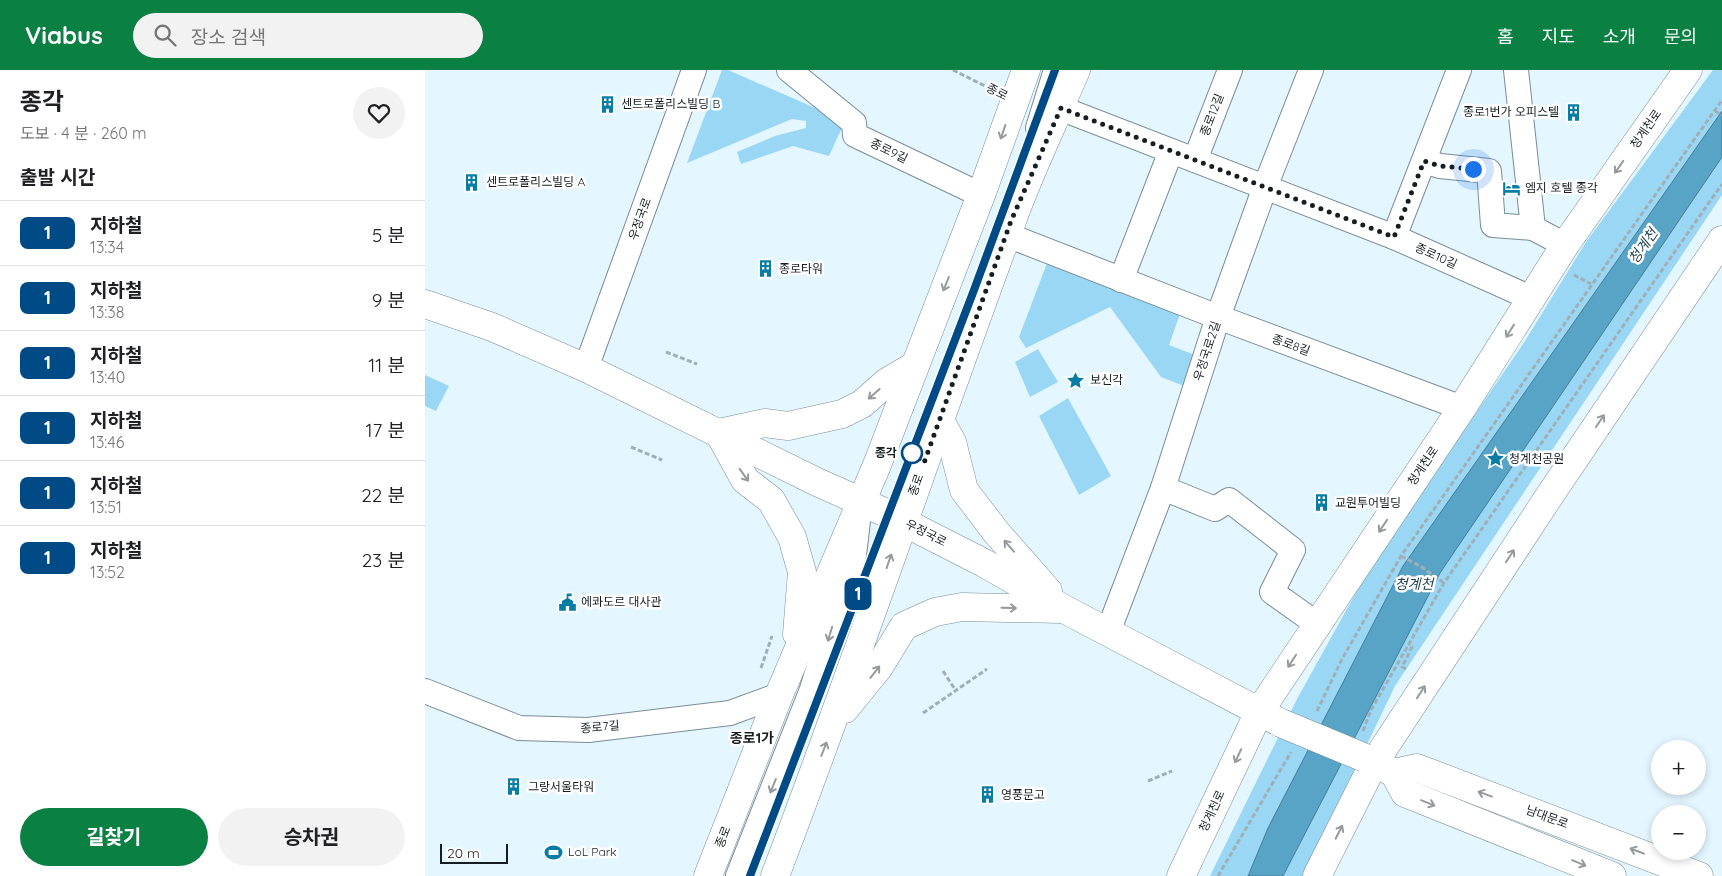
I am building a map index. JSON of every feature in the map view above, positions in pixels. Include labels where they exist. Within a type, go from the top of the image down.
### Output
[{"type":"main road","name":"종로","points":[[708,876],[779,695],[861,502],[981,196],[1026,70]]},
{"type":"main road","name":"종로","points":[[775,876],[833,723],[939,419],[1009,228],[1076,70]]},
{"type":"main road","name":"청계천로","points":[[1181,876],[1270,718],[1317,624],[1462,408],[1565,245],[1688,70]]},
{"type":"main road","points":[[1317,876],[1373,758],[1722,240]]},
{"type":"main road","name":"우정국로","points":[[425,304],[492,327],[586,368],[984,563],[1064,609],[1270,718],[1373,758]]},
{"type":"main road","points":[[796,655],[802,572],[792,536],[771,500],[745,480],[719,433],[765,424],[788,426],[842,414],[862,404],[887,382],[914,366]]},
{"type":"main road","points":[[939,419],[952,442],[964,490],[996,532],[1064,609]]},
{"type":"main road","points":[[833,723],[879,667],[904,626],[935,612],[962,607],[1064,609]]},
{"type":"main road","points":[[1373,758],[1405,793],[1612,876]]},
{"type":"main road","name":"남대문로","points":[[1373,758],[1417,768],[1699,876]]},
{"type":"street","name":"우정국로","points":[[586,368],[694,70]]},
{"type":"street","name":"종로9길","points":[[789,70],[854,123],[855,134],[981,196]]},
{"type":"street","points":[[1009,228],[1056,70]]},
{"type":"street","name":"종로12길","points":[[1195,160],[1230,70]]},
{"type":"street","name":"우정국로2길","points":[[1108,632],[1163,488],[1218,318],[1265,187],[1311,70]]},
{"type":"street","points":[[1394,237],[1459,70]]},
{"type":"street","points":[[1516,70],[1533,228]]},
{"type":"street","name":"종로10길","points":[[1061,108],[1394,237],[1531,298]]},
{"type":"street","points":[[1121,280],[1171,152]]},
{"type":"street","points":[[1424,161],[1440,166],[1489,171],[1493,225],[1533,228],[1565,245]]},
{"type":"street","name":"종로8길","points":[[1009,228],[1121,280],[1462,408]]},
{"type":"street","points":[[1163,488],[1215,508],[1229,500],[1293,550],[1272,592],[1317,624]]},
{"type":"street","points":[[738,876],[811,692],[854,555],[861,502]]},
{"type":"street","name":"종로7길","points":[[425,691],[519,728],[588,730],[730,713],[779,695]]},
{"type":"path","name":"종로","points":[[953,70],[1014,101]]},
{"type":"path","points":[[1315,714],[1367,613],[1401,556],[1722,100]]},
{"type":"path","points":[[1715,111],[1722,115]]},
{"type":"path","points":[[1373,758],[1371,710],[1445,583],[1722,184]]},
{"type":"path","points":[[666,352],[697,364]]},
{"type":"path","points":[[631,447],[662,460]]},
{"type":"path","points":[[1401,556],[1445,583]]},
{"type":"path","points":[[759,673],[773,634]]},
{"type":"path","points":[[1409,644],[1412,647],[1401,667],[1413,673]]},
{"type":"path","points":[[923,712],[987,669]]},
{"type":"path","points":[[943,671],[956,691]]},
{"type":"path","points":[[1218,876],[1295,746]]},
{"type":"path","points":[[1148,781],[1172,771]]},
{"type":"shaded area","points":[[722,70],[728,70],[845,121],[829,156],[793,146],[741,164],[737,152],[775,136],[806,128],[806,121],[792,119],[687,163]]},
{"type":"shaded area","name":"청계천공원","points":[[1713,70],[1722,70],[1722,195],[1395,686],[1304,876],[1210,876],[1297,699],[1368,571],[1525,341],[1586,242]]},
{"type":"shaded area","points":[[1049,258],[1181,311],[1169,345],[1195,355],[1184,386],[1161,377],[1110,307],[1026,348],[1019,337]]},
{"type":"shaded area","points":[[1038,349],[1058,382],[1030,397],[1015,362]]},
{"type":"shaded area","points":[[425,375],[449,386],[436,411],[425,406]]},
{"type":"shaded area","points":[[1068,398],[1111,476],[1079,495],[1039,416]]},
{"type":"water","name":"청계천","points":[[1722,111],[1722,157],[1440,573],[1283,876],[1248,876],[1268,828],[1403,566]]},
{"type":"metro line","name":"1","points":[[750,876],[974,290],[1055,70]]},
{"type":"place","name":"센트로폴리스빌딩 B","points":[[607,104]]},
{"type":"place","name":"종로1번가 오피스텔","points":[[1573,112]]},
{"type":"place","name":"센트로폴리스빌딩 A","points":[[472,182]]},
{"type":"place","name":"엠지 호텔 종각","points":[[1511,188]]},
{"type":"place","name":"종로타워","points":[[765,269]]},
{"type":"place","name":"보신각","points":[[1076,380]]},
{"type":"place","name":"종각","points":[[912,453]]},
{"type":"place","name":"청계천공원","points":[[1495,459]]},
{"type":"place","name":"교원투어빌딩","points":[[1321,503]]},
{"type":"place","name":"에콰도르 대사관","points":[[567,602]]},
{"type":"place","name":"그랑서울타워","points":[[514,787]]},
{"type":"place","name":"영풍문고","points":[[987,795]]},
{"type":"place","name":"LoL Park","points":[[554,852]]},
{"type":"district","name":"종로1가","points":[[752,738]]},
{"type":"route","points":[[912,453],[924,463],[1011,221],[1061,108],[1394,237],[1424,161],[1440,166],[1473,169]]}]
